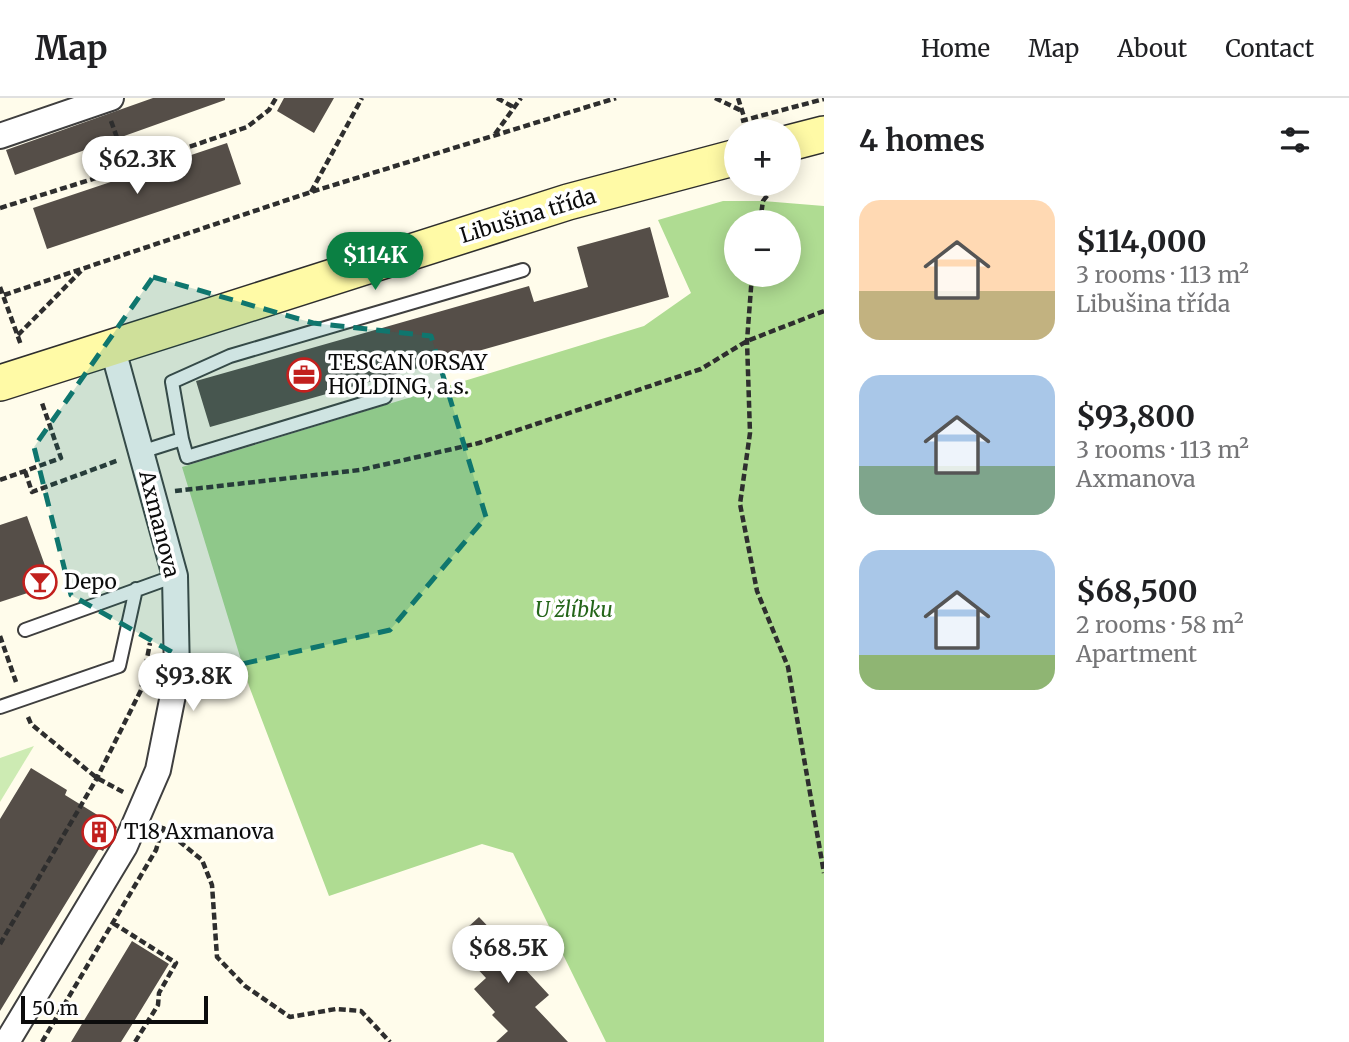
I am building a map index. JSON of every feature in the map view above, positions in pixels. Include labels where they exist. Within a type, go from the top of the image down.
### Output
[{"type":"street","points":[[0,136],[111,98]]},
{"type":"street","points":[[801,140],[824,134]]},
{"type":"street","name":"Libušina třída","points":[[0,383],[568,202],[724,160]]},
{"type":"street","name":"Axmanova","points":[[7,1042],[125,846],[158,770],[177,675],[175,576],[112,346]]},
{"type":"lane","points":[[385,397],[187,457],[172,382],[230,356],[523,270]]},
{"type":"lane","points":[[141,452],[182,439]]},
{"type":"lane","points":[[25,630],[175,576]]},
{"type":"lane","points":[[0,708],[119,666],[136,589]]},
{"type":"path","points":[[0,208],[247,127],[269,110],[276,98]]},
{"type":"path","points":[[311,192],[362,98]]},
{"type":"path","points":[[497,98],[515,108]]},
{"type":"path","points":[[495,135],[521,98]]},
{"type":"path","points":[[4,295],[311,192],[616,98]]},
{"type":"path","points":[[715,98],[742,111]]},
{"type":"path","points":[[738,98],[743,120],[824,99]]},
{"type":"path","points":[[118,140],[128,168]]},
{"type":"path","points":[[18,335],[83,270]]},
{"type":"path","points":[[0,287],[21,346]]},
{"type":"path","points":[[751,287],[747,341],[750,433],[740,504],[757,591],[788,667],[824,873]]},
{"type":"path","points":[[170,492],[359,470],[480,443],[701,369],[747,341],[824,311]]},
{"type":"path","points":[[0,480],[61,458],[42,403]]},
{"type":"path","points":[[25,471],[32,492],[141,452]]},
{"type":"path","points":[[0,944],[97,778],[141,690],[153,632]]},
{"type":"path","points":[[0,636],[23,699]]},
{"type":"path","points":[[31,724],[97,778],[127,794]]},
{"type":"path","points":[[163,828],[202,860],[212,885],[217,957],[245,986],[290,1017],[336,1009],[361,1011],[390,1042]]},
{"type":"path","points":[[113,923],[176,963],[159,993],[158,1006],[135,1042]]},
{"type":"highlighted area","points":[[153,277],[313,323],[431,336],[486,517],[390,630],[207,672],[71,595],[34,447]]},
{"type":"green space","name":"U žlíbku","points":[[723,201],[824,206],[824,1042],[606,1042],[513,853],[482,844],[329,896],[249,686],[182,467],[644,326],[691,293],[658,220]]},
{"type":"green space","points":[[34,746],[0,802],[0,758]]},
{"type":"building","points":[[153,98],[225,100],[15,175],[6,150]]},
{"type":"building","points":[[284,98],[334,98],[314,133],[277,111]]},
{"type":"building","points":[[227,143],[241,184],[47,249],[33,208]]},
{"type":"building","points":[[650,227],[669,297],[210,427],[196,381],[529,286],[534,302],[588,287],[577,247]]},
{"type":"building","points":[[27,516],[52,585],[0,602],[0,525]]},
{"type":"building","points":[[31,768],[67,790],[65,795],[117,827],[103,851],[99,849],[0,1011],[0,819]]},
{"type":"building","points":[[479,917],[499,938],[513,926],[527,942],[512,955],[549,995],[535,1007],[568,1042],[496,1042],[508,1031],[492,1015],[495,1012],[474,989],[486,978],[455,939]]},
{"type":"building","points":[[132,941],[169,964],[121,1042],[71,1042]]},
{"type":"place","name":"TESCAN ORSAY HOLDING, a.s.","points":[[304,375]]},
{"type":"place","name":"Depo","points":[[40,582]]},
{"type":"place","name":"T18 Axmanova","points":[[99,832]]}]
